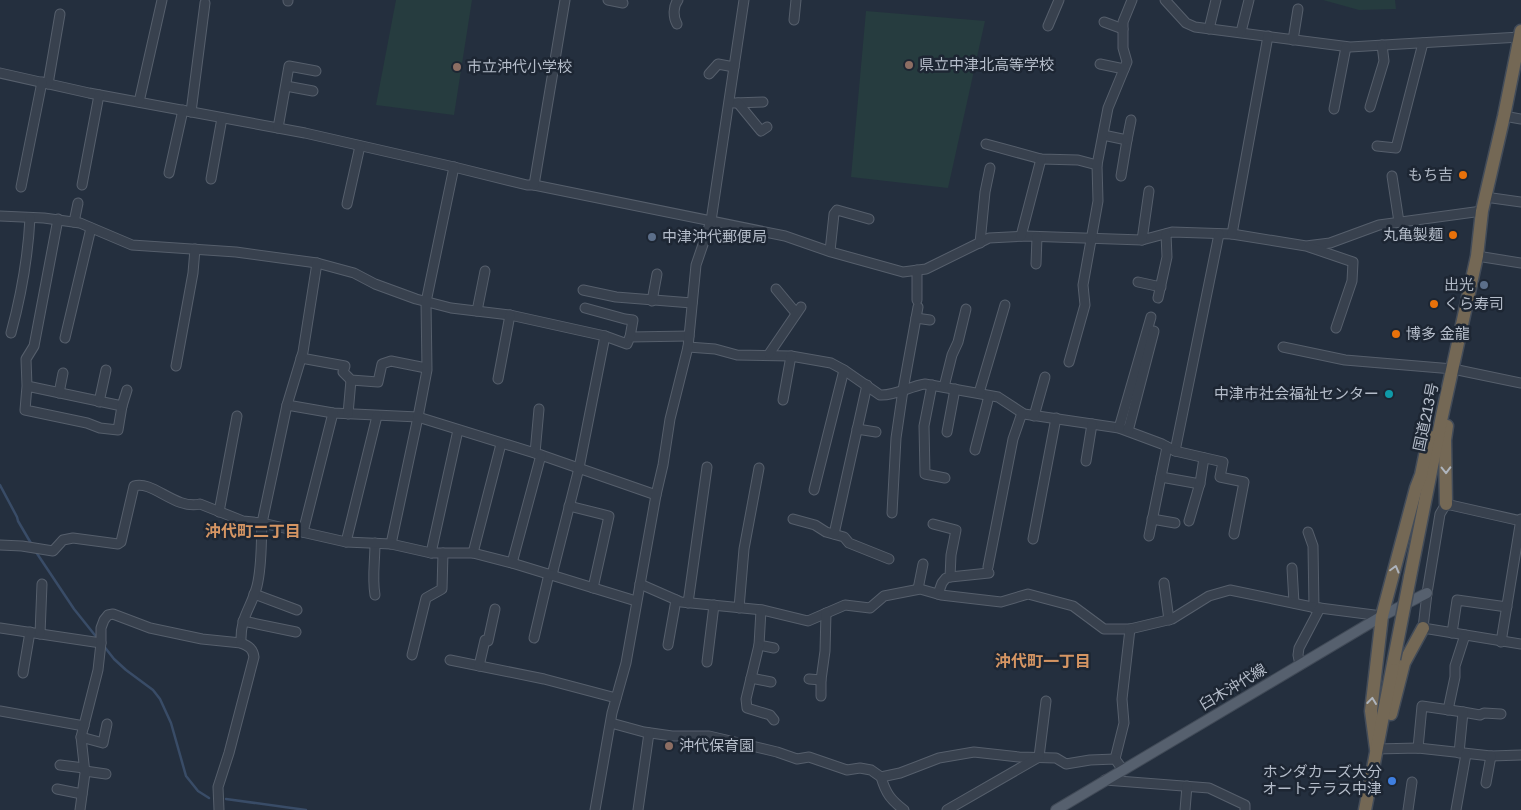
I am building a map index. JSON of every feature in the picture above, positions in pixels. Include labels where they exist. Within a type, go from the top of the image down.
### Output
[{"type":"highway","name":"国道213号","points":[[1364,810],[1442,416],[1477,256],[1482,211],[1504,116],[1520,34]]},
{"type":"highway","points":[[1446,504],[1445,440],[1453,369]]},
{"type":"highway","points":[[1376,749],[1371,711],[1382,616],[1421,474],[1432,425],[1442,416]]},
{"type":"highway","points":[[1376,749],[1386,733],[1404,663],[1422,628]]},
{"type":"main road","name":"臼木沖代線","points":[[1056,810],[1382,616],[1427,593]]},
{"type":"street","points":[[139,102],[162,0]]},
{"type":"street","points":[[530,186],[565,0]]},
{"type":"street","points":[[608,0],[623,3]]},
{"type":"street","points":[[677,24],[674,18],[676,2],[678,0]]},
{"type":"street","points":[[595,810],[616,698],[626,663],[670,420],[688,347],[696,265],[711,222],[733,103],[734,67],[744,0]]},
{"type":"street","points":[[794,20],[796,0]]},
{"type":"street","points":[[1048,26],[1060,0]]},
{"type":"street","points":[[1069,362],[1085,305],[1083,285],[1098,201],[1097,165],[1108,108],[1127,62],[1123,48],[1123,22],[1132,0]]},
{"type":"street","points":[[1165,0],[1186,23],[1195,27],[1346,47],[1424,43],[1520,34]]},
{"type":"street","points":[[1209,29],[1216,0]]},
{"type":"street","points":[[1241,32],[1249,0]]},
{"type":"street","points":[[169,173],[187,111],[205,3]]},
{"type":"street","points":[[1293,40],[1298,9]]},
{"type":"street","points":[[21,187],[55,48],[60,14]]},
{"type":"street","points":[[1104,22],[1123,29]]},
{"type":"street","points":[[1232,234],[1268,36]]},
{"type":"street","points":[[1378,146],[1396,148],[1424,43]]},
{"type":"street","points":[[1370,107],[1384,62],[1382,45]]},
{"type":"street","points":[[1334,109],[1346,47]]},
{"type":"street","points":[[709,74],[718,64],[734,67]]},
{"type":"street","points":[[1100,64],[1124,70]]},
{"type":"street","points":[[278,128],[289,66],[316,71]]},
{"type":"street","points":[[0,73],[278,128],[530,186],[784,236],[903,272],[926,269],[989,238],[1021,236],[1142,240],[1172,232],[1232,234],[1306,246],[1353,262],[1352,281],[1336,328]]},
{"type":"street","points":[[286,86],[313,91]]},
{"type":"street","points":[[82,185],[99,94]]},
{"type":"street","points":[[733,103],[763,102]]},
{"type":"street","points":[[733,103],[761,131],[767,127]]},
{"type":"street","points":[[1504,116],[1521,119]]},
{"type":"street","points":[[210,179],[222,118]]},
{"type":"street","points":[[1121,176],[1131,120]]},
{"type":"street","points":[[1103,135],[1127,140]]},
{"type":"street","points":[[986,144],[1041,159],[1078,160],[1097,165]]},
{"type":"street","points":[[348,204],[360,146]]},
{"type":"street","points":[[1021,236],[1041,159]]},
{"type":"street","points":[[391,544],[418,417],[426,368],[426,302],[454,167]]},
{"type":"street","points":[[980,243],[985,192],[990,168]]},
{"type":"street","points":[[1392,176],[1400,222]]},
{"type":"street","points":[[1142,240],[1149,191]]},
{"type":"street","points":[[1485,197],[1521,202]]},
{"type":"street","points":[[74,222],[78,203]]},
{"type":"street","points":[[830,251],[834,214],[837,210],[869,219]]},
{"type":"street","points":[[1306,246],[1330,243],[1379,225],[1482,211]]},
{"type":"street","points":[[0,216],[58,219],[74,222],[132,244],[264,255],[317,263],[354,273],[392,291],[426,302],[451,308],[510,315],[605,336],[627,344],[633,320],[586,308]]},
{"type":"street","points":[[11,333],[29,239],[30,218]]},
{"type":"street","points":[[58,219],[34,346],[26,359],[27,386],[24,410],[87,423],[100,428],[128,431]]},
{"type":"street","points":[[65,338],[91,228]]},
{"type":"street","points":[[1158,298],[1167,257],[1166,234]]},
{"type":"street","points":[[1149,536],[1161,477],[1171,449],[1219,234]]},
{"type":"street","points":[[1036,264],[1037,237]]},
{"type":"street","points":[[176,366],[193,273],[195,249]]},
{"type":"street","points":[[1477,256],[1521,263]]},
{"type":"street","points":[[241,643],[243,621],[254,594],[260,572],[262,523],[287,405],[301,358],[317,263]]},
{"type":"street","points":[[892,513],[896,438],[918,304],[917,270]]},
{"type":"street","points":[[477,311],[485,271]]},
{"type":"street","points":[[652,300],[657,274]]},
{"type":"street","points":[[1138,282],[1161,287]]},
{"type":"street","points":[[769,354],[799,310],[776,289]]},
{"type":"street","points":[[582,290],[616,297],[692,303]]},
{"type":"street","points":[[979,393],[1005,305]]},
{"type":"street","points":[[944,387],[966,309]]},
{"type":"street","points":[[498,379],[510,315]]},
{"type":"street","points":[[1119,428],[1151,317]]},
{"type":"street","points":[[916,318],[930,320]]},
{"type":"street","points":[[1128,431],[1154,331]]},
{"type":"street","points":[[534,638],[579,468],[605,336]]},
{"type":"street","points":[[630,337],[689,336]]},
{"type":"street","points":[[688,347],[737,354],[792,356],[831,363],[880,395],[886,395],[917,385],[932,385],[998,397],[1022,412],[1034,416],[1119,428],[1171,449],[1223,462],[1220,477],[1244,482],[1234,534]]},
{"type":"street","points":[[1283,347],[1345,360],[1453,369],[1521,383]]},
{"type":"street","points":[[782,400],[792,356]]},
{"type":"street","points":[[301,358],[345,366],[344,372],[351,380],[378,382],[382,364],[390,361],[426,368]]},
{"type":"street","points":[[99,402],[106,370]]},
{"type":"street","points":[[814,490],[844,370]]},
{"type":"street","points":[[59,393],[63,373]]},
{"type":"street","points":[[1034,416],[1045,377]]},
{"type":"street","points":[[348,414],[351,380]]},
{"type":"street","points":[[834,534],[867,385]]},
{"type":"street","points":[[932,385],[924,426],[925,474],[945,478]]},
{"type":"street","points":[[27,386],[122,406]]},
{"type":"street","points":[[118,430],[126,390]]},
{"type":"street","points":[[947,432],[955,390]]},
{"type":"street","points":[[975,450],[989,396]]},
{"type":"street","points":[[287,405],[348,414],[418,417],[538,454],[656,495]]},
{"type":"street","points":[[512,563],[538,454],[539,410]]},
{"type":"street","points":[[303,532],[333,412]]},
{"type":"street","points":[[938,594],[946,578],[988,570],[1014,439],[1022,412]]},
{"type":"street","points":[[219,512],[237,416]]},
{"type":"street","points":[[346,542],[377,416]]},
{"type":"street","points":[[1033,539],[1056,418]]},
{"type":"street","points":[[1086,460],[1092,424]]},
{"type":"street","points":[[857,429],[876,432]]},
{"type":"street","points":[[430,553],[458,430]]},
{"type":"street","points":[[473,553],[501,444]]},
{"type":"street","points":[[1189,521],[1200,484],[1204,458]]},
{"type":"street","points":[[688,603],[708,467]]},
{"type":"street","points":[[739,608],[744,549],[759,468]]},
{"type":"street","points":[[1161,477],[1200,484]]},
{"type":"street","points":[[0,545],[53,551],[63,540],[73,538],[118,544],[121,542],[134,486],[140,484],[150,487],[178,502],[195,506],[200,504],[244,521],[262,523],[346,542],[391,544],[430,553],[473,553],[636,601]]},
{"type":"street","points":[[1501,642],[1521,520],[1446,504],[1440,514],[1422,628],[1501,642],[1521,644]]},
{"type":"street","points":[[569,506],[610,516],[593,588]]},
{"type":"street","points":[[798,518],[826,532],[844,537],[850,543],[889,559]]},
{"type":"street","points":[[1152,519],[1174,523]]},
{"type":"street","points":[[933,524],[956,530],[950,555],[950,577]]},
{"type":"street","points":[[1300,665],[1299,648],[1317,608],[1313,546],[1308,532]]},
{"type":"street","points":[[375,543],[373,583],[375,595]]},
{"type":"street","points":[[412,655],[426,598],[442,589],[443,553]]},
{"type":"street","points":[[918,589],[923,564]]},
{"type":"street","points":[[1292,568],[1294,604]]},
{"type":"street","points":[[1164,583],[1169,620]]},
{"type":"street","points":[[40,634],[42,584]]},
{"type":"street","points":[[640,584],[676,600],[688,603],[761,610],[808,621],[845,605],[870,608],[884,596],[918,589],[938,594],[1002,602],[1028,594],[1073,606],[1104,629],[1130,629],[1169,620],[1209,596],[1230,590],[1317,608],[1382,616]]},
{"type":"street","points":[[254,594],[297,610]]},
{"type":"street","points":[[668,645],[676,600]]},
{"type":"street","points":[[1452,633],[1457,600],[1507,607]]},
{"type":"street","points":[[707,662],[714,605]]},
{"type":"street","points":[[479,666],[485,640],[488,640],[495,609]]},
{"type":"street","points":[[761,610],[759,645],[746,699],[747,708],[770,716],[774,720]]},
{"type":"street","points":[[821,696],[826,613]]},
{"type":"street","points":[[80,810],[84,769],[81,737],[98,670],[101,628],[108,615],[113,614],[150,628],[202,639],[241,643],[248,646],[253,652],[254,657],[229,753],[218,787],[218,810]]},
{"type":"street","points":[[243,621],[296,632]]},
{"type":"street","points":[[0,628],[101,643]]},
{"type":"street","points":[[1115,759],[1124,723],[1122,699],[1130,629]]},
{"type":"street","points":[[23,673],[30,632]]},
{"type":"street","points":[[1448,710],[1455,677],[1455,666],[1465,635]]},
{"type":"street","points":[[759,645],[774,648]]},
{"type":"street","points":[[450,660],[544,679],[616,698]]},
{"type":"street","points":[[751,678],[771,682]]},
{"type":"street","points":[[809,679],[821,680]]},
{"type":"street","points":[[1039,757],[1046,701]]},
{"type":"street","points":[[1418,748],[1422,706],[1480,715],[1484,713],[1501,714]]},
{"type":"street","points":[[0,711],[84,726]]},
{"type":"street","points":[[1456,810],[1463,754],[1463,712]]},
{"type":"street","points":[[611,723],[649,733],[672,736],[709,736],[797,758],[810,757],[847,770],[860,768],[871,770],[881,777],[889,798],[904,810]]},
{"type":"street","points":[[81,737],[104,743],[107,724]]},
{"type":"street","points":[[638,810],[649,733]]},
{"type":"street","points":[[1376,749],[1418,748],[1491,756],[1521,755]]},
{"type":"street","points":[[881,777],[900,773],[939,758],[974,752],[1018,757],[1056,758],[1066,764],[1090,760],[1115,759]]},
{"type":"street","points":[[1486,783],[1491,756]]},
{"type":"street","points":[[947,810],[1039,757]]},
{"type":"street","points":[[1115,759],[1123,770]]},
{"type":"street","points":[[60,765],[106,774]]},
{"type":"street","points":[[1105,780],[1209,788],[1245,805],[1245,810]]},
{"type":"street","points":[[1408,810],[1412,782]]},
{"type":"street","points":[[1185,810],[1187,786]]},
{"type":"street","points":[[57,789],[82,794]]},
{"type":"green space","points":[[396,0],[472,0],[454,115],[376,105]]},
{"type":"green space","points":[[1323,0],[1395,0],[1396,9],[1359,10]]},
{"type":"green space","points":[[866,11],[985,21],[948,188],[851,177]]},
{"type":"waterway","points":[[0,485],[32,545]]},
{"type":"waterway","points":[[36,552],[74,609],[98,639]]},
{"type":"waterway","points":[[103,645],[114,659],[153,690],[160,699],[171,723],[186,776],[198,791],[209,798]]},
{"type":"waterway","points":[[226,799],[306,810]]},
{"type":"place","name":"県立中津北高等学校","points":[[909,65]]},
{"type":"place","name":"市立沖代小学校","points":[[457,67]]},
{"type":"place","name":"もち吉","points":[[1463,175]]},
{"type":"place","name":"丸亀製麺","points":[[1453,235]]},
{"type":"place","name":"中津沖代郵便局","points":[[652,237]]},
{"type":"place","name":"出光","points":[[1484,285]]},
{"type":"place","name":"くら寿司","points":[[1434,304]]},
{"type":"place","name":"博多 金龍","points":[[1396,334]]},
{"type":"place","name":"中津市社会福祉センター","points":[[1389,394]]},
{"type":"place","name":"沖代保育園","points":[[669,746]]},
{"type":"place","name":"ホンダカーズ大分 オートテラス中津","points":[[1392,781]]},
{"type":"district","name":"沖代町二丁目","points":[[253,531]]},
{"type":"district","name":"沖代町一丁目","points":[[1043,661]]}]
